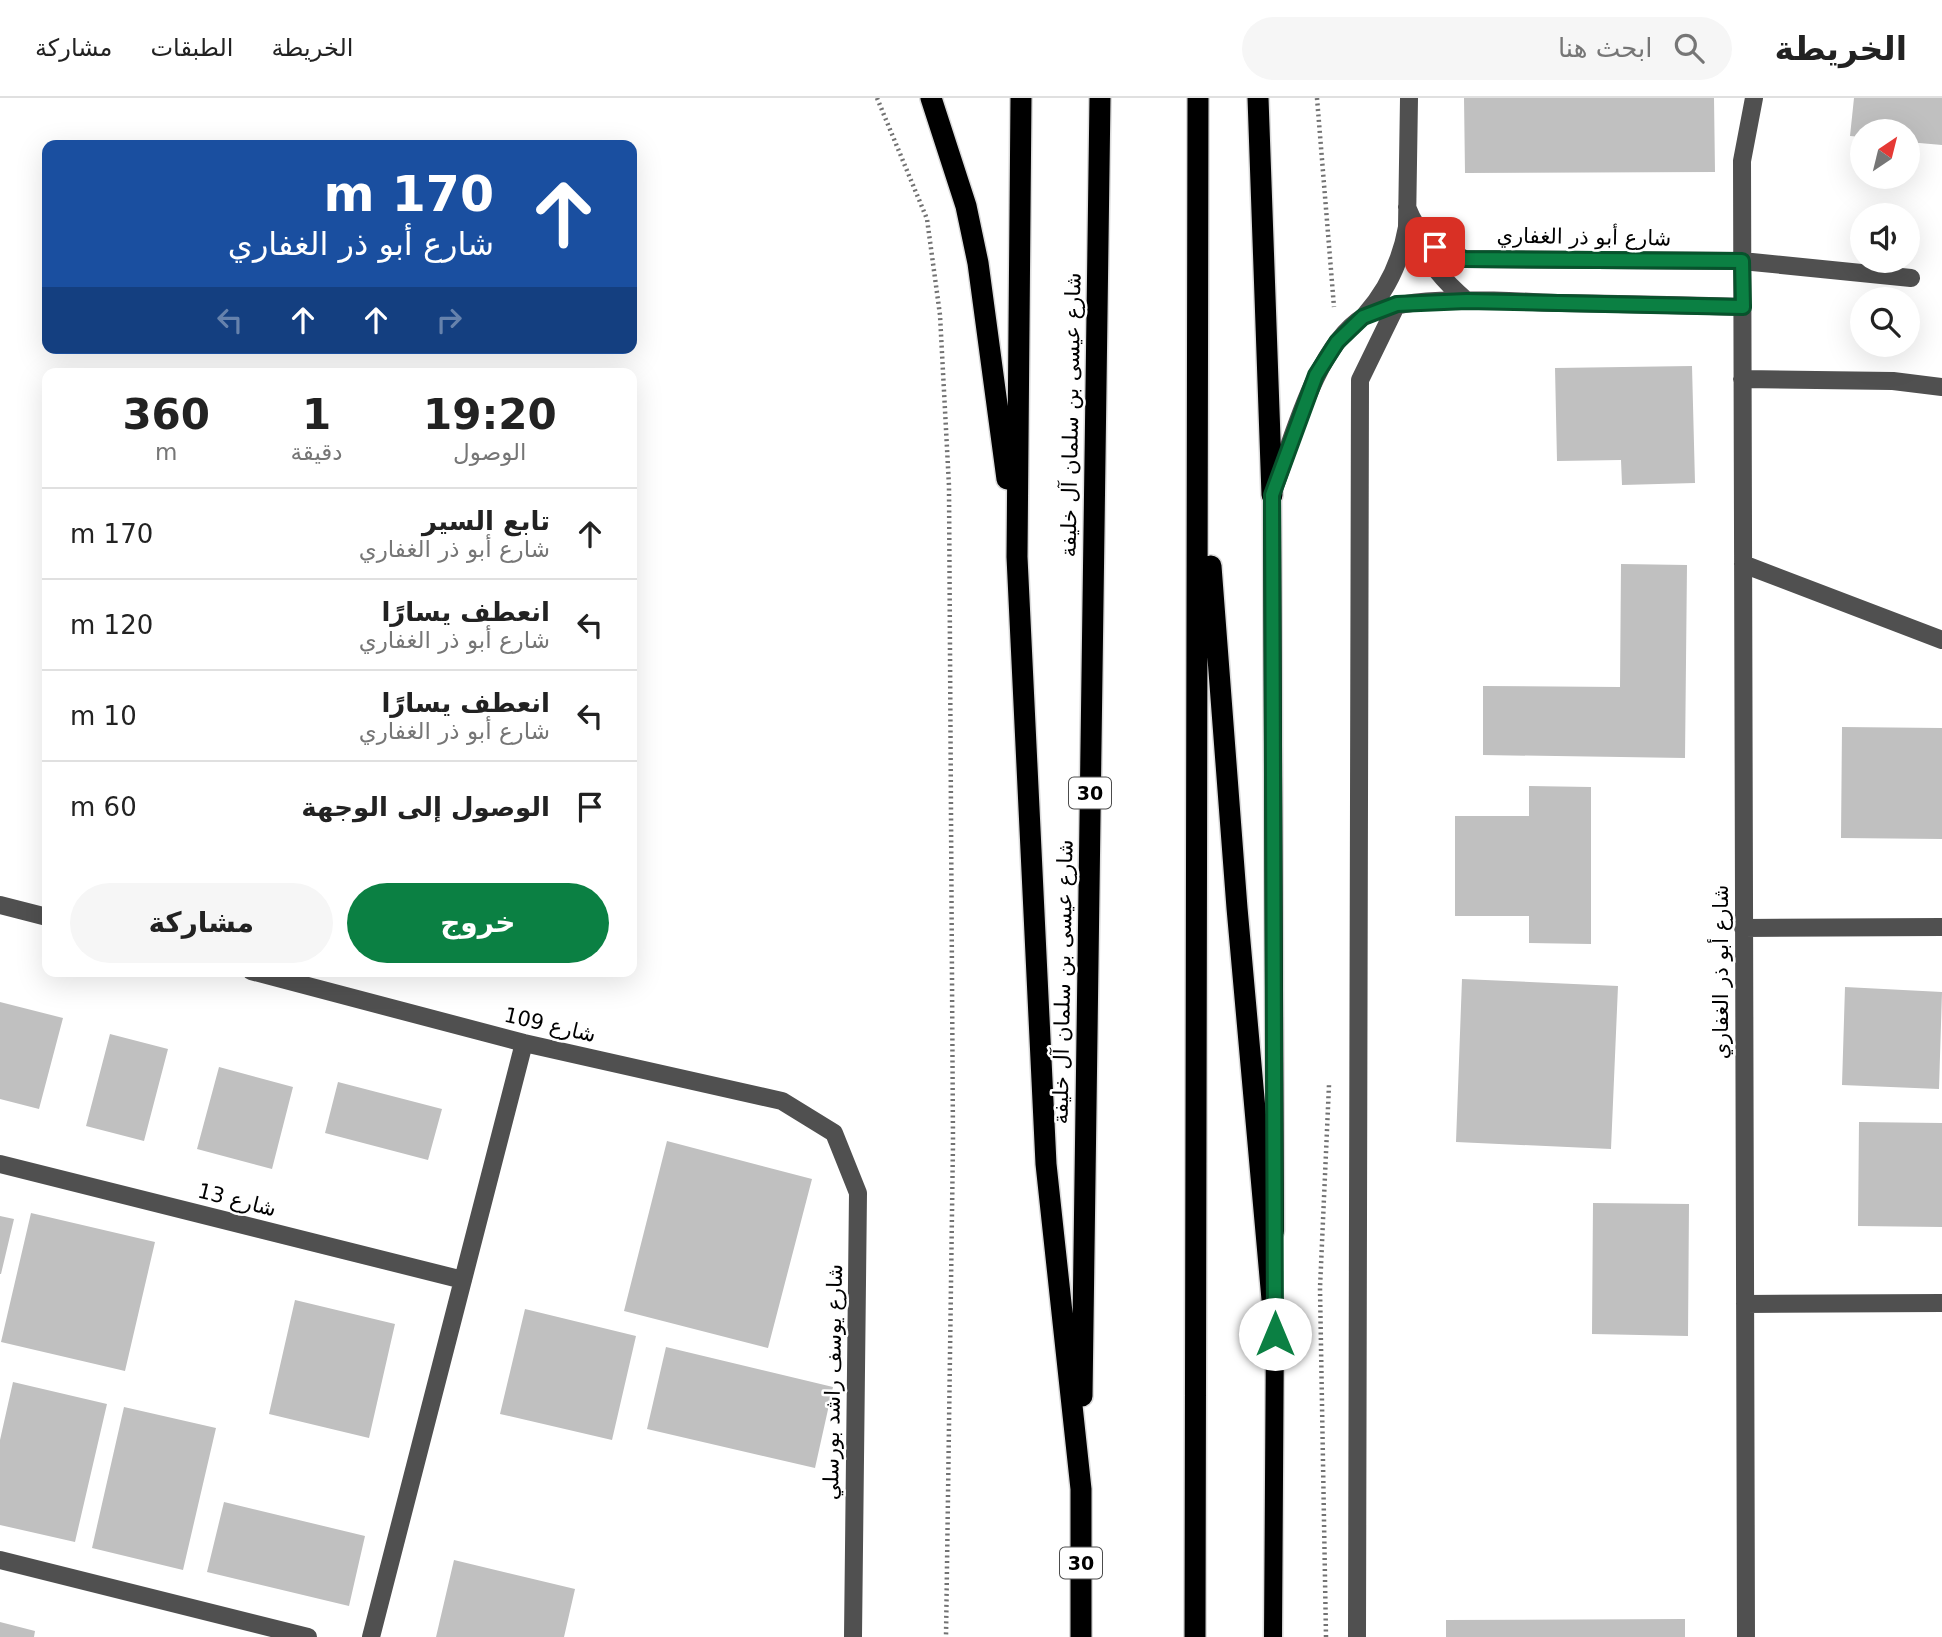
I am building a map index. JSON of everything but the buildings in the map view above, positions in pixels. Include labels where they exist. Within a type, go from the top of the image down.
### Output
[{"type":"highway","points":[[931,98],[966,206],[978,263],[1017,557]]},
{"type":"highway","points":[[1021,98],[1017,557],[1046,1164],[1081,1489]]},
{"type":"highway","name":"شارع عيسى بن سلمان آل خليفة","points":[[1081,1489],[1100,98]]},
{"type":"highway","points":[[1195,1637],[1198,98]]},
{"type":"highway","points":[[1258,98],[1272,495]]},
{"type":"highway","points":[[1199,411],[1237,908],[1275,1334]]},
{"type":"highway","name":"30","points":[[1081,1489],[1081,1637]]},
{"type":"main road","points":[[1272,495],[1275,1334],[1273,1637]]},
{"type":"street","points":[[1272,495],[1316,375],[1337,342],[1377,302],[1397,265],[1410,215],[1409,98]]},
{"type":"street","name":"شارع أبو ذر الغفاري","points":[[1746,1637],[1742,161],[1754,98]]},
{"type":"street","points":[[1410,215],[1433,267],[1467,301]]},
{"type":"street","name":"شارع أبو ذر الغفاري","points":[[1410,215],[1423,236],[1435,247],[1465,259],[1742,261]]},
{"type":"street","points":[[1742,261],[1910,278]]},
{"type":"street","points":[[1363,317],[1397,304],[1467,301],[1743,307]]},
{"type":"street","points":[[1357,1637],[1360,380],[1397,304]]},
{"type":"street","points":[[1742,379],[1893,381],[1942,387]]},
{"type":"street","points":[[1743,564],[1942,640]]},
{"type":"street","points":[[0,905],[42,916]]},
{"type":"street","points":[[1743,928],[1942,927]]},
{"type":"street","name":"شارع 109","points":[[274,977],[524,1043],[782,1101],[834,1133]]},
{"type":"street","points":[[371,1637],[524,1043]]},
{"type":"street","name":"شارع يوسف راشد بورسلي","points":[[834,1133],[858,1193],[853,1637]]},
{"type":"street","name":"شارع 13","points":[[0,1164],[463,1280]]},
{"type":"street","points":[[1745,1304],[1942,1303]]},
{"type":"street","points":[[0,1560],[308,1637]]},
{"type":"path","points":[[877,98],[926,219],[940,315],[949,486],[953,1142],[946,1637]]},
{"type":"route","points":[[1275,1334],[1272,495],[1316,375],[1337,342],[1363,317],[1397,304],[1467,301],[1743,307],[1742,261],[1465,259],[1435,247]]}]
